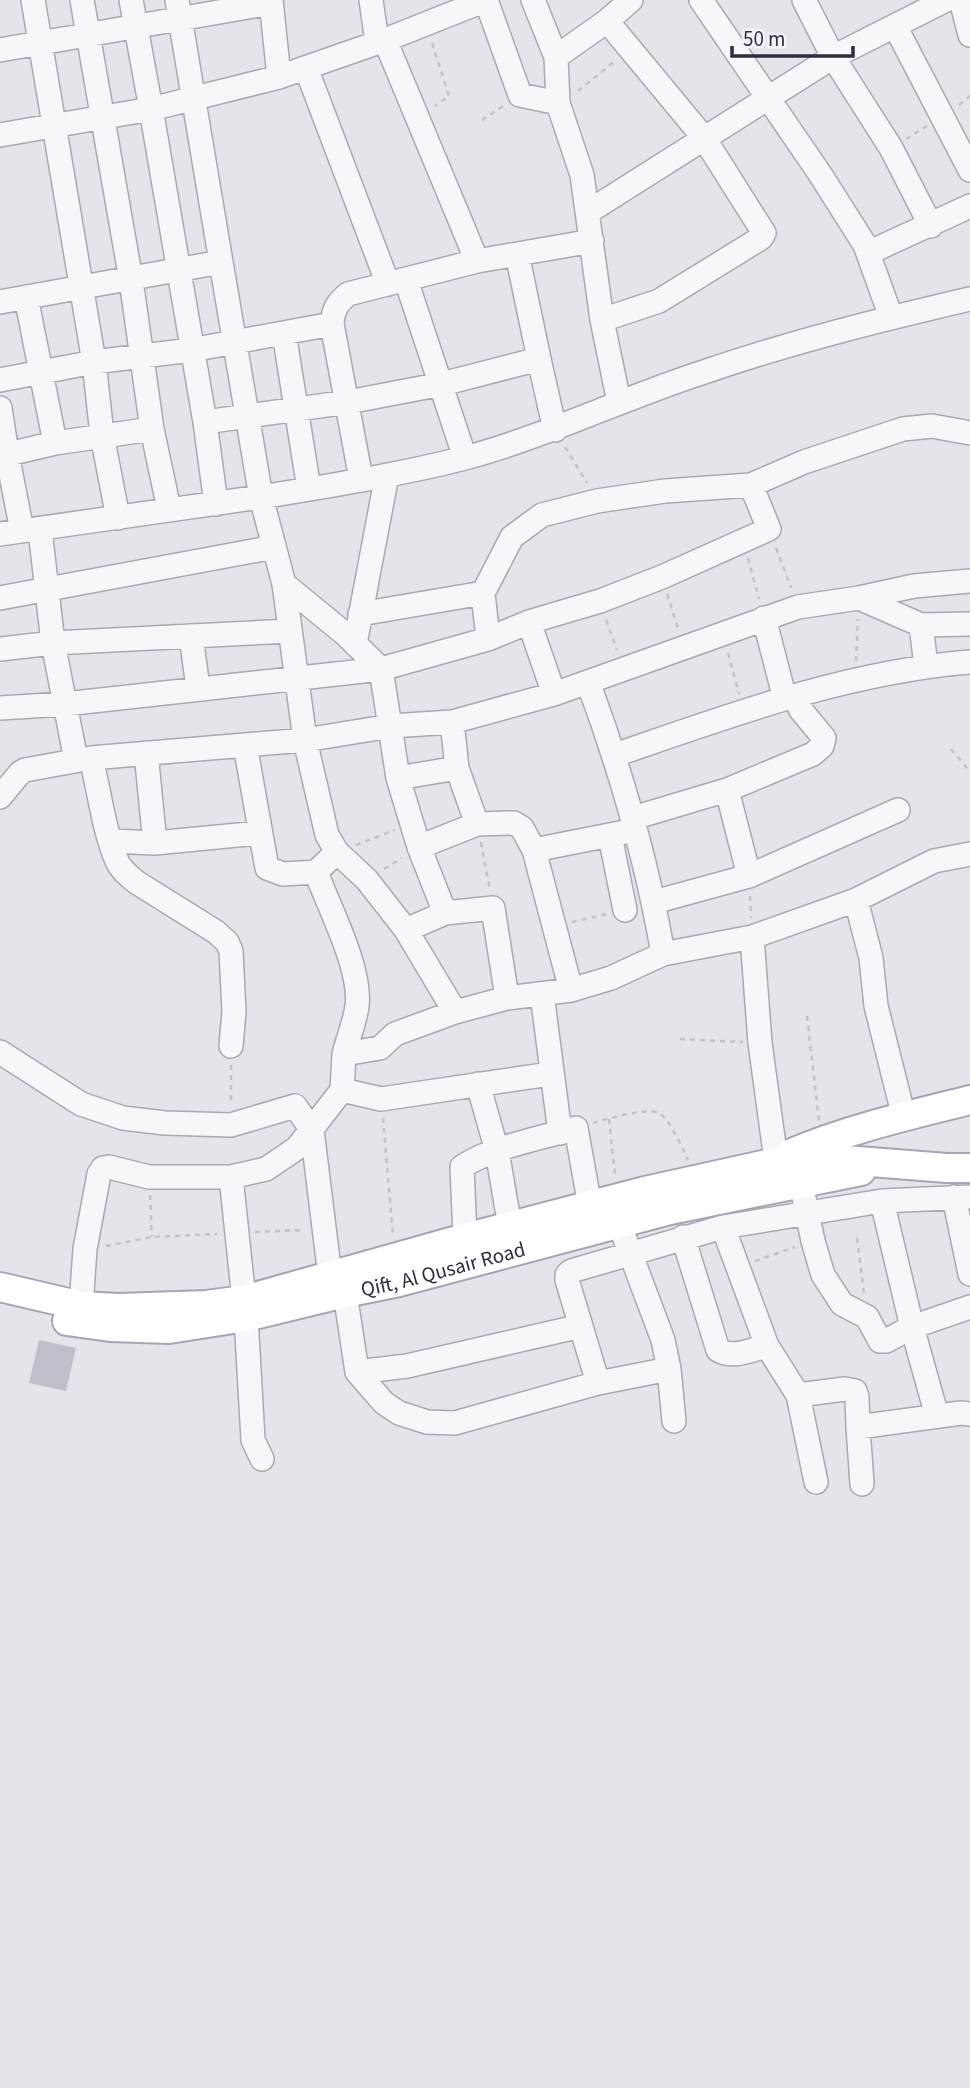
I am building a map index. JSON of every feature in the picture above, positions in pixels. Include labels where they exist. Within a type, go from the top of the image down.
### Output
[{"type":"main road","name":"Qift, Al Qusair Road","points":[[771,1162],[822,1141],[904,1116],[970,1100]]},
{"type":"main road","name":"Qift, Al Qusair Road","points":[[337,1284],[399,1283],[696,1179],[771,1162],[832,1158],[884,1164],[970,1167]]},
{"type":"main road","name":"Qift, Al Qusair Road","points":[[0,1307],[78,1323],[169,1329],[337,1284],[395,1257],[510,1227],[609,1209],[843,1176],[884,1164]]},
{"type":"main road","name":"Qift, Al Qusair Road","points":[[0,1287],[80,1306],[119,1308],[206,1305],[245,1308]]},
{"type":"street","points":[[33,0],[94,362],[102,435],[118,519]]},
{"type":"street","points":[[82,0],[131,280],[152,429],[169,509]]},
{"type":"street","points":[[131,0],[205,422],[215,504]]},
{"type":"street","points":[[371,0],[381,41],[477,261]]},
{"type":"street","points":[[0,135],[151,110],[279,76],[381,41],[486,0],[520,95],[558,103]]},
{"type":"street","points":[[533,0],[556,57],[558,103],[582,175],[602,320],[619,402]]},
{"type":"street","points":[[556,57],[607,21],[631,0]]},
{"type":"street","points":[[701,0],[820,174],[868,253],[891,317]]},
{"type":"street","points":[[804,0],[833,57],[891,148],[930,226]]},
{"type":"street","points":[[588,212],[833,57],[946,0]]},
{"type":"street","points":[[961,0],[970,35]]},
{"type":"street","points":[[0,50],[136,26],[179,10],[271,1],[279,76]]},
{"type":"street","points":[[179,10],[261,497],[284,584],[305,740],[321,818],[337,852],[366,880],[406,930],[455,1012]]},
{"type":"street","points":[[602,320],[659,302],[761,239],[764,233],[704,138],[607,21]]},
{"type":"street","points":[[895,26],[970,170]]},
{"type":"street","points":[[306,68],[442,384],[465,458]]},
{"type":"street","points":[[868,253],[970,206]]},
{"type":"street","points":[[361,479],[332,324],[333,312],[339,301],[348,294],[477,261],[592,241]]},
{"type":"street","points":[[517,254],[555,430]]},
{"type":"street","points":[[0,302],[221,262]]},
{"type":"street","points":[[26,297],[55,443]]},
{"type":"street","points":[[21,532],[309,489],[465,458],[555,430],[619,402],[704,371],[891,317],[970,299]]},
{"type":"street","points":[[0,380],[94,362],[191,350],[332,324]]},
{"type":"street","points":[[284,333],[309,489]]},
{"type":"street","points":[[205,422],[348,402],[442,384],[539,359]]},
{"type":"street","points":[[0,408],[3,455],[21,532],[47,589],[53,643],[65,704],[118,862],[136,882],[216,932],[227,942],[231,951],[234,1012],[231,1046]]},
{"type":"street","points":[[488,639],[483,593],[512,537],[542,515],[597,501],[666,491],[751,485],[804,462],[903,429],[932,426],[970,433]]},
{"type":"street","points":[[3,455],[55,443],[152,429]]},
{"type":"street","points":[[355,644],[387,475]]},
{"type":"street","points":[[0,708],[65,704],[382,669],[488,639],[529,622],[600,601],[662,577],[769,529],[751,485]]},
{"type":"street","points":[[0,598],[274,547]]},
{"type":"street","points":[[0,797],[25,770],[83,759],[305,740],[391,726],[452,722],[554,694],[798,607],[914,586],[970,581]]},
{"type":"street","points":[[284,584],[382,669],[398,778],[419,847],[445,913]]},
{"type":"street","points":[[360,614],[483,593]]},
{"type":"street","points":[[859,598],[921,625],[970,624]]},
{"type":"street","points":[[534,850],[610,836],[634,824],[793,764],[822,746],[824,738],[791,697],[764,618]]},
{"type":"street","points":[[529,622],[554,694]]},
{"type":"street","points":[[921,625],[926,666]]},
{"type":"street","points":[[0,649],[53,643],[289,631]]},
{"type":"street","points":[[191,636],[198,688]]},
{"type":"street","points":[[615,755],[791,697],[926,666],[970,662]]},
{"type":"street","points":[[588,682],[615,755],[654,902],[663,954]]},
{"type":"street","points":[[452,722],[457,768],[477,824]]},
{"type":"street","points":[[245,745],[267,868],[283,874],[316,872],[337,852]]},
{"type":"street","points":[[146,753],[155,843]]},
{"type":"street","points":[[398,778],[457,768]]},
{"type":"street","points":[[727,790],[749,876]]},
{"type":"street","points":[[654,902],[749,876],[898,810]]},
{"type":"street","points":[[419,847],[477,824],[519,825],[534,850],[571,990]]},
{"type":"street","points":[[111,841],[155,843],[260,833]]},
{"type":"street","points":[[610,836],[625,910]]},
{"type":"street","points":[[344,1054],[380,1048],[399,1032],[455,1012],[506,999],[571,990],[611,978],[663,954],[752,937],[856,900],[934,861],[970,854]]},
{"type":"street","points":[[80,1306],[85,1249],[99,1174],[103,1168],[109,1167],[149,1177],[231,1177],[266,1169],[297,1148],[342,1090],[344,1054],[357,1006],[357,985],[352,964],[316,872]]},
{"type":"street","points":[[856,900],[870,958],[876,1006],[904,1116]]},
{"type":"street","points":[[406,930],[445,913],[493,908],[506,999]]},
{"type":"street","points":[[752,937],[760,1043],[771,1136],[771,1162]]},
{"type":"street","points":[[542,994],[550,1074],[560,1133]]},
{"type":"street","points":[[0,1052],[81,1104],[101,1112],[165,1124],[231,1125],[293,1105],[312,1130],[324,1229],[357,1372],[384,1403],[399,1413],[427,1422],[455,1423],[598,1383],[669,1369]]},
{"type":"street","points":[[342,1090],[382,1099],[550,1074]]},
{"type":"street","points":[[478,1084],[497,1151],[510,1227]]},
{"type":"street","points":[[465,1238],[462,1167],[470,1161],[497,1151],[576,1128],[630,1253],[663,1340],[674,1421]]},
{"type":"street","points":[[231,1177],[245,1308],[253,1440],[262,1459]]},
{"type":"street","points":[[801,1182],[823,1275],[842,1304],[867,1317],[880,1341],[886,1341],[912,1327],[970,1307]]},
{"type":"street","points":[[598,1383],[567,1275],[578,1268],[682,1237],[723,1227],[882,1201],[962,1197],[970,1274]]},
{"type":"street","points":[[882,1201],[912,1327],[937,1416]]},
{"type":"street","points":[[723,1227],[766,1346],[797,1395],[816,1482]]},
{"type":"street","points":[[682,1237],[718,1349],[725,1354],[735,1354],[766,1346]]},
{"type":"street","points":[[357,1372],[407,1366],[581,1326]]},
{"type":"street","points":[[797,1395],[845,1389],[855,1391],[862,1484]]},
{"type":"street","points":[[858,1427],[970,1414]]},
{"type":"path","points":[[426,24],[449,96]]},
{"type":"path","points":[[558,103],[582,88],[629,49]]},
{"type":"path","points":[[482,120],[520,95]]},
{"type":"path","points":[[891,148],[943,117]]},
{"type":"path","points":[[555,430],[597,501]]},
{"type":"path","points":[[769,529],[798,607]]},
{"type":"path","points":[[744,541],[764,618]]},
{"type":"path","points":[[662,577],[684,648]]},
{"type":"path","points":[[856,680],[859,598]]},
{"type":"path","points":[[600,601],[623,670]]},
{"type":"path","points":[[723,633],[743,711]]},
{"type":"path","points":[[951,749],[970,772]]},
{"type":"path","points":[[337,852],[412,824]]},
{"type":"path","points":[[477,824],[493,908]]},
{"type":"path","points":[[366,880],[419,847]]},
{"type":"path","points":[[749,876],[752,937]]},
{"type":"path","points":[[555,926],[625,910]]},
{"type":"path","points":[[807,1016],[822,1141]]},
{"type":"path","points":[[680,1039],[760,1043]]},
{"type":"path","points":[[231,1046],[231,1125]]},
{"type":"path","points":[[382,1099],[395,1257]]},
{"type":"path","points":[[609,1209],[609,1119],[648,1111],[658,1113],[666,1119],[696,1179]]},
{"type":"path","points":[[149,1177],[152,1237]]},
{"type":"path","points":[[85,1249],[152,1237],[324,1229]]},
{"type":"path","points":[[857,1238],[867,1317]]},
{"type":"path","points":[[739,1267],[813,1241]]},
{"type":"building","points":[[39,1340],[76,1348],[66,1391],[29,1383]]}]
